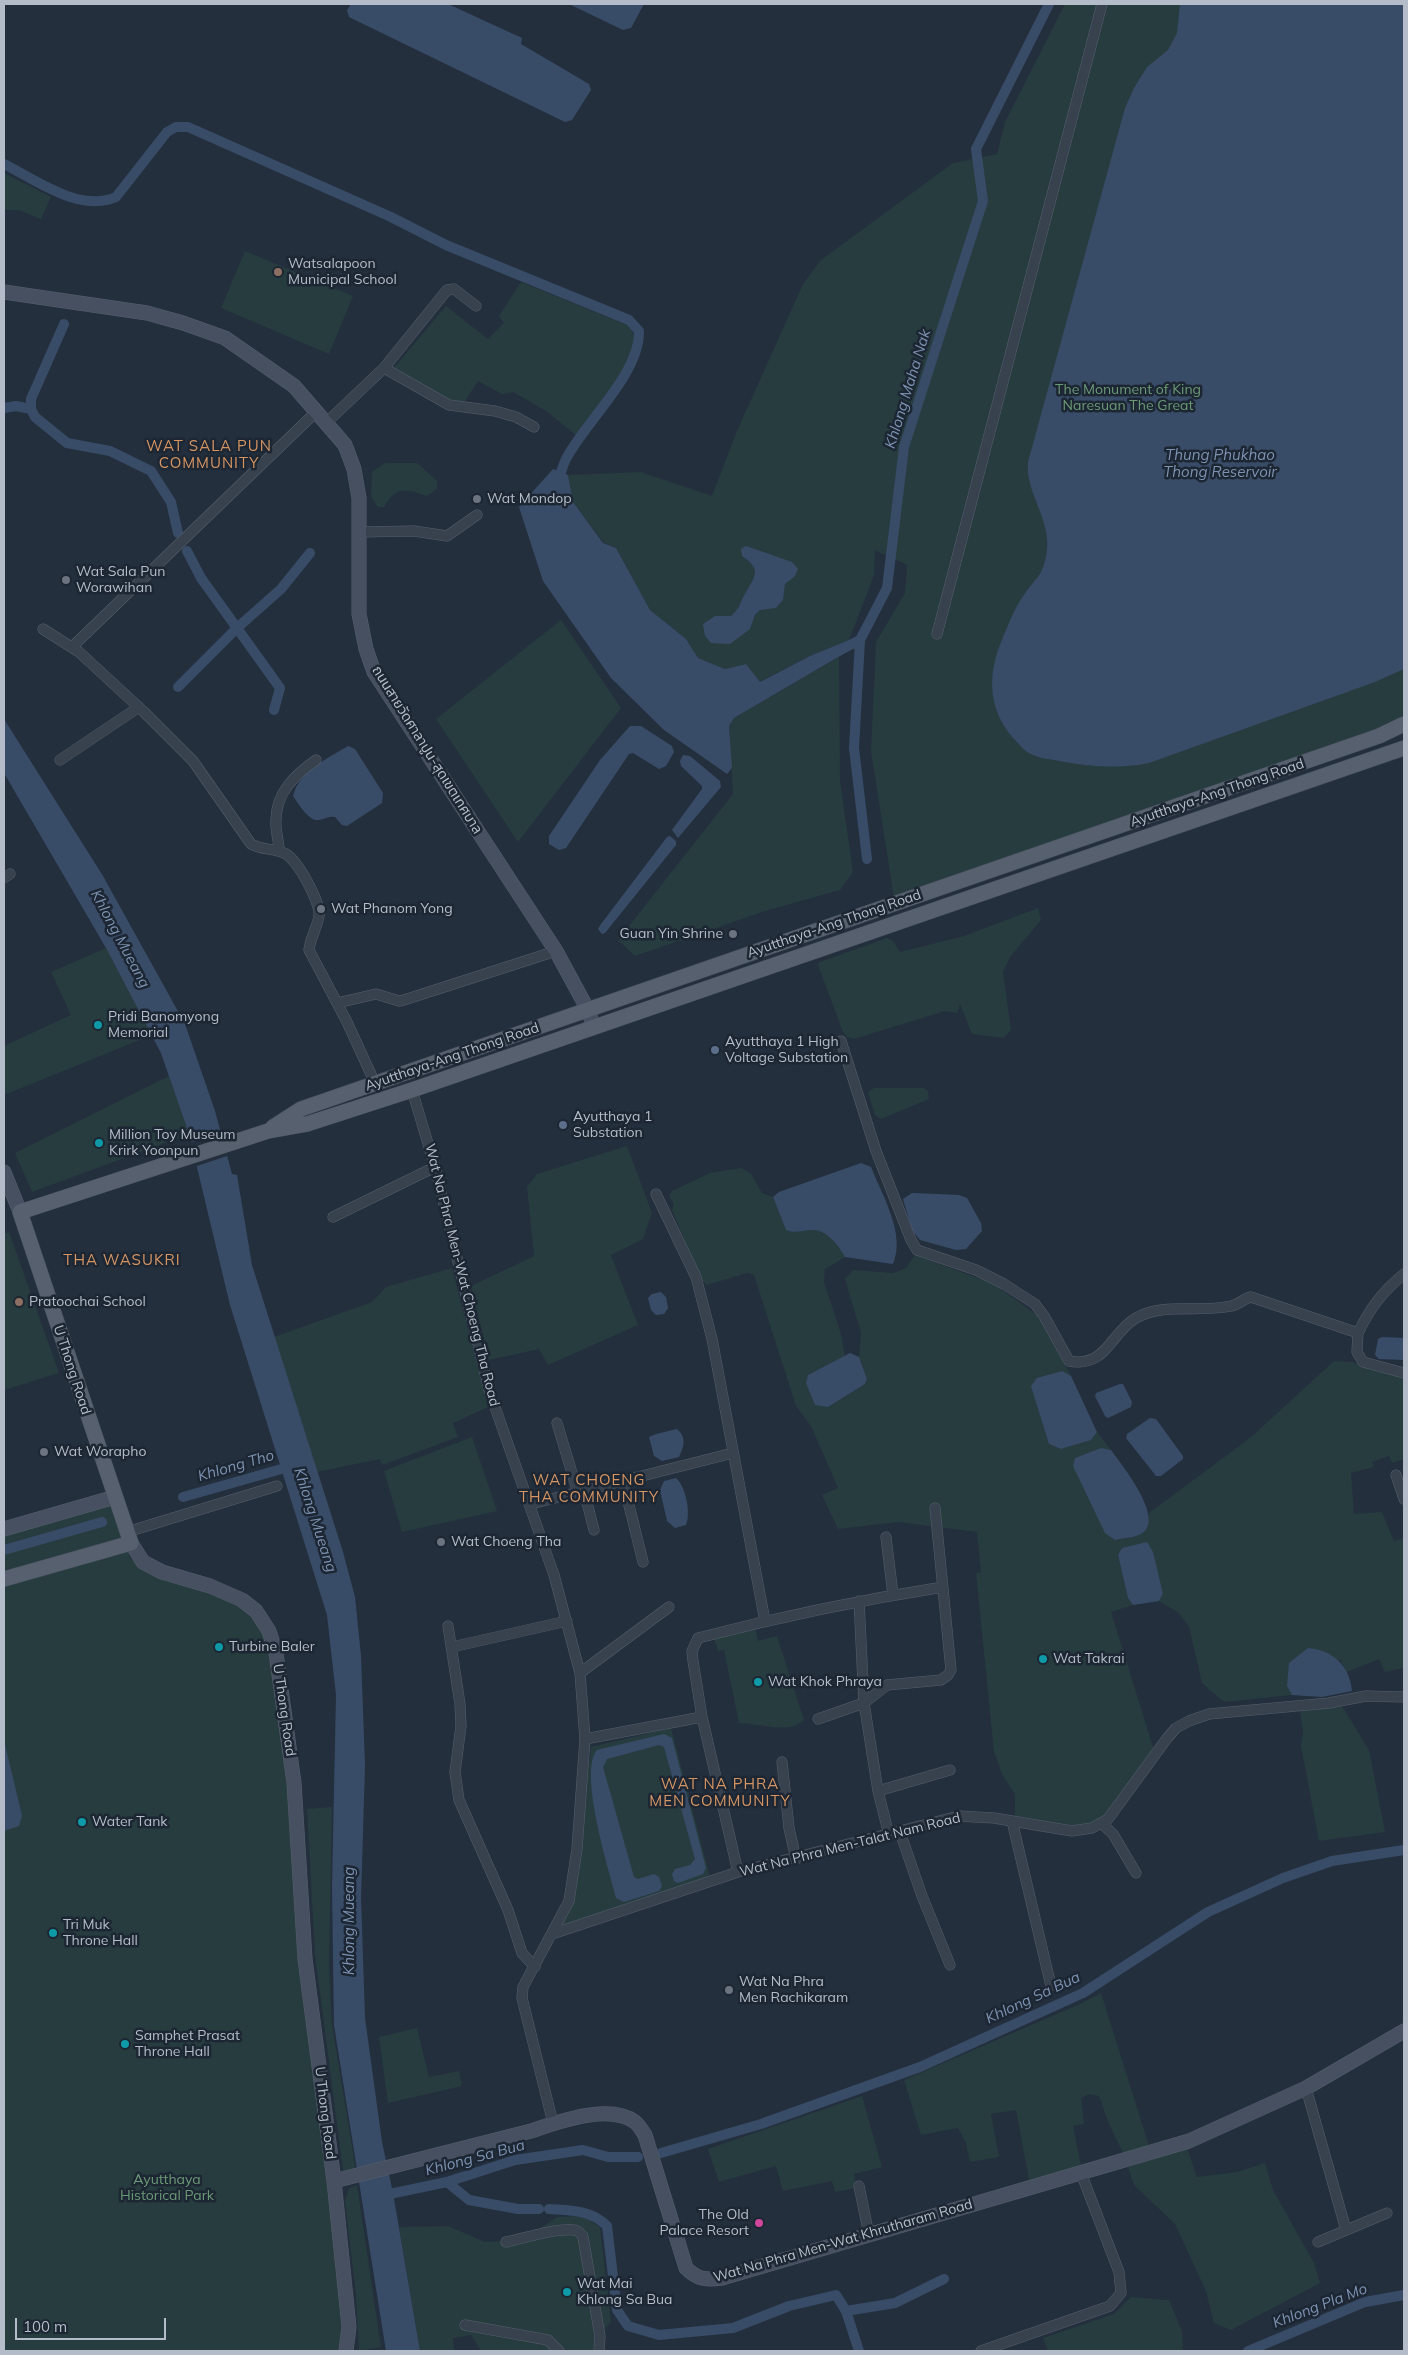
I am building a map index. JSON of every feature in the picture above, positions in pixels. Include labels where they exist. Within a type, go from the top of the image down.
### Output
[{"type":"main road","name":"Ayutthaya-Ang Thong Road","points":[[268,1131],[301,1109],[1141,820],[1379,736],[1404,724]]},
{"type":"main road","name":"Ayutthaya-Ang Thong Road","points":[[20,1212],[241,1139],[268,1131],[307,1124],[412,1090],[1404,748]]},
{"type":"main road","name":"U Thong Road","points":[[20,1212],[129,1537]]},
{"type":"main road","points":[[4,1579],[129,1537]]},
{"type":"street","points":[[937,634],[1102,4]]},
{"type":"street","points":[[72,647],[322,417],[384,368],[447,290],[454,289],[476,306]]},
{"type":"street","name":"ถนนสายวัดศาลาปูน-สุดเขตเทศบาล","points":[[4,292],[148,313],[217,334],[294,386],[345,445],[354,469],[358,498],[358,614],[363,640],[374,672],[556,952],[588,1010],[594,1027]]},
{"type":"street","points":[[384,368],[449,405],[495,411],[516,417],[534,427]]},
{"type":"street","points":[[359,532],[414,531],[448,536],[477,515]]},
{"type":"street","points":[[43,629],[72,647],[139,707],[193,761],[244,838],[258,848],[279,851],[291,857],[317,899],[319,917],[309,950],[337,1003],[375,1083]]},
{"type":"street","points":[[60,760],[139,707]]},
{"type":"street","points":[[279,851],[276,819],[286,787],[316,760]]},
{"type":"street","points":[[337,1003],[376,994],[399,1001],[404,1000],[556,952]]},
{"type":"street","points":[[841,1041],[876,1151],[910,1240],[917,1250],[976,1270],[1004,1284],[1035,1304],[1044,1316],[1069,1361],[1078,1363],[1091,1360],[1103,1353],[1133,1319],[1143,1314],[1180,1309],[1230,1306],[1252,1297],[1358,1333]]},
{"type":"street","name":"Wat Na Phra Men-Wat Choeng Tha Road","points":[[412,1090],[435,1167],[489,1390],[530,1504],[567,1621],[580,1673],[585,1739],[577,1849],[568,1901],[523,1987],[522,1998],[553,2123]]},
{"type":"street","points":[[333,1217],[435,1167]]},
{"type":"street","name":"U Thong Road","points":[[4,1172],[20,1212]]},
{"type":"street","points":[[656,1194],[696,1277],[712,1339],[765,1621]]},
{"type":"street","points":[[1404,1274],[1387,1288],[1369,1310],[1358,1333],[1357,1352],[1363,1362],[1404,1373]]},
{"type":"street","points":[[557,1422],[594,1530]]},
{"type":"street","points":[[530,1504],[733,1453]]},
{"type":"street","points":[[1396,1476],[1404,1499]]},
{"type":"street","points":[[623,1481],[643,1562]]},
{"type":"street","points":[[129,1537],[277,1486]]},
{"type":"street","points":[[4,1529],[115,1497]]},
{"type":"street","points":[[818,1719],[864,1703],[888,1685],[941,1680],[948,1676],[951,1670],[935,1508]]},
{"type":"street","name":"U Thong Road","points":[[129,1537],[143,1562],[162,1572],[210,1586],[242,1600],[256,1611],[269,1631],[276,1653],[294,1783],[305,1959],[341,2179],[349,2327],[346,2351]]},
{"type":"street","points":[[886,1537],[893,1595]]},
{"type":"street","points":[[738,1872],[702,1717],[693,1661],[694,1644],[698,1638],[859,1600],[943,1587]]},
{"type":"street","points":[[859,1600],[864,1703],[878,1791],[894,1834],[950,1965]]},
{"type":"street","points":[[580,1673],[669,1606]]},
{"type":"street","points":[[452,1647],[567,1621]]},
{"type":"street","points":[[448,1626],[460,1704],[461,1726],[454,1772],[459,1800],[508,1910],[522,1953],[535,1967]]},
{"type":"street","name":"Wat Na Phra Men-Talat Nam Road","points":[[552,1934],[738,1872],[796,1859],[960,1816],[994,1818],[1072,1831],[1092,1828],[1108,1819],[1168,1737],[1176,1728],[1189,1721],[1224,1712],[1329,1703],[1366,1696],[1404,1697]]},
{"type":"street","points":[[585,1739],[702,1717]]},
{"type":"street","points":[[782,1762],[789,1828],[796,1859]]},
{"type":"street","points":[[878,1791],[950,1770]]},
{"type":"street","points":[[1012,1821],[1052,1986]]},
{"type":"street","points":[[1101,1823],[1113,1834],[1136,1873]]},
{"type":"street","name":"Wat Na Phra Men-Wat Khrutharam Road","points":[[341,2179],[531,2131],[553,2123],[602,2113],[618,2115],[635,2122],[645,2135],[656,2164],[686,2268],[694,2276],[705,2280],[722,2278],[1188,2141],[1306,2088],[1404,2031]]},
{"type":"street","points":[[1306,2088],[1346,2230]]},
{"type":"street","points":[[981,2351],[1110,2306],[1121,2293],[1119,2272],[1081,2173]]},
{"type":"street","points":[[859,2186],[869,2236]]},
{"type":"street","points":[[1318,2242],[1387,2213]]},
{"type":"street","points":[[506,2242],[547,2233],[575,2230],[580,2232],[583,2237],[600,2336],[599,2351]]},
{"type":"street","points":[[465,2325],[548,2340],[559,2351]]},
{"type":"green space","name":"The Monument of King Naresuan The Great","points":[[1065,4],[1404,4],[1404,716],[1376,731],[894,898],[871,751],[876,642],[905,593],[907,565],[875,550],[874,575],[849,640],[810,656],[759,682],[746,664],[725,669],[698,658],[686,639],[650,610],[616,548],[604,543],[573,502],[568,475],[640,472],[712,496],[737,431],[803,284],[821,260],[953,163],[997,154],[1005,122]],"holes":[[[742,556],[785,584],[779,605],[759,611],[754,617],[750,629],[715,616],[731,616],[735,613],[754,577],[755,572],[752,565]]]},
{"type":"green space","points":[[4,173],[51,197],[41,219],[19,210],[4,210]]},
{"type":"green space","points":[[245,251],[353,296],[329,354],[221,308]]},
{"type":"green space","points":[[521,282],[627,325],[634,335],[633,350],[627,362],[578,437],[546,411],[513,392],[502,394],[478,381],[465,401],[452,401],[393,369],[446,306],[488,339],[504,323],[499,316]]},
{"type":"green space","points":[[385,463],[417,463],[437,481],[437,489],[427,496],[408,491],[398,492],[393,495],[384,507],[378,507],[371,497],[372,472]]},
{"type":"green space","points":[[561,620],[621,708],[518,842],[436,719]]},
{"type":"green space","points":[[839,657],[840,781],[853,872],[840,890],[765,911],[635,956],[618,940],[733,794],[729,726],[734,718]]},
{"type":"green space","points":[[1038,908],[1041,920],[1010,957],[1003,972],[1011,1030],[1004,1038],[972,1034],[960,1004],[957,1013],[945,1011],[854,1039],[847,1037],[843,1032],[818,965],[820,962],[887,938],[893,941],[900,952],[964,936]]},
{"type":"green space","name":"Pridi Banomyong Memorial","points":[[106,948],[152,1035],[4,1095],[4,1046],[71,1015],[51,972]]},
{"type":"green space","name":"Million Toy Museum Krirk Yoonpun","points":[[169,1076],[189,1134],[32,1192],[15,1153]]},
{"type":"green space","points":[[874,1088],[924,1088],[928,1091],[929,1099],[881,1119],[875,1115],[868,1092]]},
{"type":"green space","points":[[627,1146],[652,1213],[643,1239],[611,1255],[638,1325],[548,1365],[539,1349],[489,1360],[471,1286],[534,1256],[527,1187],[537,1174]]},
{"type":"green space","points":[[741,1168],[751,1174],[762,1193],[773,1197],[786,1230],[796,1232],[813,1230],[823,1233],[836,1244],[845,1257],[825,1269],[824,1282],[841,1334],[845,1357],[808,1375],[828,1407],[865,1384],[867,1379],[859,1357],[861,1333],[845,1279],[853,1270],[893,1273],[906,1268],[915,1255],[994,1284],[1038,1316],[1071,1376],[1061,1371],[1032,1386],[1049,1444],[1061,1449],[1091,1440],[1097,1432],[1111,1450],[1101,1448],[1147,1528],[1149,1513],[1250,1438],[1334,1361],[1352,1362],[1404,1378],[1404,1459],[1392,1463],[1389,1456],[1372,1462],[1374,1467],[1351,1473],[1354,1514],[1382,1512],[1394,1541],[1404,1538],[1404,1668],[1385,1672],[1379,1659],[1347,1672],[1340,1660],[1287,1686],[1292,1695],[1224,1702],[1202,1683],[1189,1627],[1179,1613],[1159,1601],[1163,1594],[1122,1548],[1118,1555],[1128,1598],[1133,1605],[1111,1612],[1154,1750],[1103,1817],[1082,1824],[1060,1825],[1015,1816],[1015,1794],[1003,1776],[994,1752],[976,1573],[981,1572],[977,1532],[898,1522],[838,1529],[822,1495],[838,1488],[811,1426],[796,1406],[754,1275],[747,1273],[707,1285],[702,1281],[672,1210],[674,1204],[669,1196],[672,1191],[710,1173]]},
{"type":"green space","name":"Pratoochai School","points":[[9,1232],[59,1373],[4,1390],[4,1234]]},
{"type":"green space","points":[[452,1268],[488,1407],[453,1423],[458,1437],[382,1465],[380,1459],[317,1472],[274,1337],[372,1302],[386,1287]]},
{"type":"green space","points":[[472,1437],[497,1511],[402,1532],[384,1471]]},
{"type":"green space","name":"Ayutthaya Historical Park","points":[[109,1504],[130,1558],[166,1581],[218,1595],[236,1604],[251,1617],[263,1632],[271,1655],[290,1783],[344,2321],[339,2351],[4,2351],[4,1534]]},
{"type":"green space","points":[[755,1628],[758,1641],[777,1636],[804,1720],[790,1727],[782,1728],[739,1723],[724,1650],[718,1651],[714,1638]]},
{"type":"green space","points":[[1342,1706],[1369,1750],[1385,1832],[1319,1841],[1301,1746],[1303,1733],[1300,1710]]},
{"type":"green space","points":[[671,1728],[710,1877],[561,1928],[576,1891],[591,1747]]},
{"type":"green space","points":[[332,1807],[329,1964],[332,2025],[356,2171],[346,2173],[343,2170],[315,1954],[307,1809]]},
{"type":"green space","points":[[1101,1993],[1149,2146],[1123,2153],[1109,2124],[1099,2096],[1089,2094],[1081,2098],[1084,2124],[1073,2126],[1081,2166],[1029,2180],[1016,2110],[991,2114],[999,2157],[970,2162],[966,2143],[958,2128],[921,2135],[904,2080],[1080,2004]]},
{"type":"green space","points":[[417,2028],[429,2077],[459,2071],[462,2086],[388,2103],[379,2037]]},
{"type":"green space","points":[[862,2096],[882,2167],[854,2174],[856,2188],[835,2192],[832,2181],[783,2191],[776,2166],[719,2182],[708,2149]]},
{"type":"green space","points":[[1187,2148],[1197,2177],[1237,2172],[1265,2163],[1273,2190],[1314,2263],[1320,2283],[1231,2330],[1214,2323],[1206,2291],[1175,2224],[1134,2185],[1128,2167]]},
{"type":"green space","points":[[357,2185],[381,2347],[359,2351],[356,2295],[345,2201],[349,2188]]},
{"type":"green space","points":[[582,2216],[600,2227],[611,2322],[602,2332],[596,2351],[481,2351],[471,2335],[453,2338],[454,2351],[420,2351],[399,2227],[448,2226],[485,2242],[507,2241],[533,2233],[557,2217]]},
{"type":"green space","points":[[1131,2297],[1169,2300],[1182,2331],[1183,2351],[1048,2351],[1043,2338],[1114,2314]]},
{"type":"water","points":[[351,4],[448,4],[522,38],[521,44],[589,84],[591,90],[572,120],[565,122],[349,17],[347,10]]},
{"type":"water","points":[[569,4],[644,4],[631,28],[623,30]]},
{"type":"water","name":"Thung Phukhao Thong Reservoir","points":[[1180,4],[1404,4],[1404,669],[1375,682],[1149,763],[1115,767],[1082,765],[1039,757],[1026,751],[1008,731],[997,711],[992,689],[992,677],[997,653],[1016,607],[1040,574],[1046,557],[1046,532],[1031,486],[1028,462],[1125,108],[1134,88],[1147,67],[1168,50],[1177,33]]},
{"type":"water","points":[[553,469],[568,475],[573,502],[603,543],[616,548],[650,610],[686,639],[698,658],[725,669],[746,664],[760,682],[810,656],[849,640],[852,649],[734,718],[729,726],[732,768],[727,774],[664,730],[611,678],[543,581],[519,507]]},
{"type":"water","points":[[746,546],[792,562],[798,569],[795,576],[785,584],[783,600],[776,608],[760,610],[755,615],[750,629],[730,644],[711,643],[705,636],[703,624],[715,616],[731,616],[735,613],[754,577],[755,572],[752,565],[742,556],[741,549]]},
{"type":"water","name":"Khlong Mueang","points":[[4,719],[103,876],[185,1024],[215,1111],[232,1174],[237,1175],[252,1265],[343,1552],[355,1597],[361,1656],[365,1765],[361,1898],[365,2018],[382,2142],[393,2193],[420,2351],[386,2351],[334,2025],[332,1887],[336,1695],[327,1615],[230,1305],[189,1134],[161,1053],[106,948],[4,773]]},
{"type":"water","points":[[630,726],[641,726],[672,746],[674,752],[666,766],[659,769],[633,753],[629,754],[566,848],[559,850],[549,844],[549,836],[600,760]]},
{"type":"water","points":[[348,746],[355,749],[383,793],[382,803],[347,826],[342,825],[335,817],[315,820],[304,811],[293,796],[296,787],[301,779],[315,766]]},
{"type":"water","points":[[683,755],[690,756],[720,781],[721,787],[678,838],[672,830],[702,789],[702,786],[681,766],[680,761]]},
{"type":"water","points":[[670,836],[676,841],[676,845],[605,933],[602,934],[598,929],[601,924],[667,837]]},
{"type":"water","points":[[861,1163],[871,1167],[891,1215],[897,1240],[893,1264],[845,1257],[832,1239],[818,1231],[792,1232],[786,1230],[773,1197],[779,1192]]},
{"type":"water","points":[[912,1193],[959,1195],[967,1198],[981,1223],[982,1231],[966,1249],[956,1250],[920,1240],[912,1230],[903,1199]]},
{"type":"water","points":[[661,1292],[666,1297],[668,1308],[664,1314],[656,1315],[651,1310],[648,1298],[652,1294]]},
{"type":"water","points":[[1382,1337],[1404,1338],[1404,1360],[1379,1359],[1375,1355],[1378,1339]]},
{"type":"water","points":[[850,1353],[859,1357],[867,1379],[865,1384],[828,1407],[815,1405],[806,1383],[808,1375]]},
{"type":"water","points":[[1062,1371],[1071,1376],[1097,1432],[1091,1440],[1061,1449],[1049,1444],[1031,1386],[1037,1378]]},
{"type":"water","points":[[1123,1384],[1132,1402],[1131,1407],[1108,1418],[1105,1416],[1095,1396],[1096,1393]]},
{"type":"water","points":[[1150,1418],[1156,1419],[1183,1456],[1183,1459],[1161,1476],[1156,1476],[1126,1438],[1127,1434]]},
{"type":"water","points":[[677,1429],[684,1442],[679,1457],[662,1461],[654,1456],[649,1437]]},
{"type":"water","points":[[1101,1448],[1111,1450],[1140,1492],[1149,1517],[1148,1527],[1141,1534],[1115,1540],[1105,1533],[1073,1466],[1075,1458]]},
{"type":"water","points":[[676,1478],[680,1482],[685,1494],[688,1514],[686,1525],[675,1528],[667,1521],[660,1490],[664,1481]]},
{"type":"water","points":[[1147,1542],[1153,1552],[1163,1594],[1159,1601],[1133,1605],[1128,1598],[1118,1555],[1122,1548]]},
{"type":"water","points":[[1308,1648],[1325,1652],[1339,1661],[1348,1674],[1352,1691],[1322,1697],[1292,1695],[1287,1686],[1289,1663]]},
{"type":"water","points":[[664,1734],[672,1738],[706,1868],[703,1874],[678,1883],[674,1881],[672,1874],[675,1869],[690,1865],[695,1859],[664,1747],[659,1745],[607,1759],[603,1767],[634,1877],[638,1879],[654,1874],[659,1877],[662,1886],[659,1891],[624,1902],[616,1898],[602,1845],[593,1799],[592,1762],[597,1750]]},
{"type":"water","points":[[4,1740],[22,1816],[19,1826],[4,1831]]},
{"type":"pier","points":[[224,1132],[230,1155],[194,1167],[189,1143]]},
{"type":"waterway","name":"Khlong Maha Nak","points":[[867,859],[854,748],[860,640],[887,588],[904,447],[983,201],[976,149],[1049,4]]},
{"type":"waterway","points":[[4,164],[44,186],[73,198],[102,201],[116,197],[167,132],[176,127],[188,127],[391,217],[446,245],[629,320],[639,331],[637,347],[631,364],[575,445],[565,462],[557,485]]},
{"type":"waterway","points":[[64,324],[31,399],[31,409],[35,417],[67,443],[110,451],[151,471],[171,502],[178,533]]},
{"type":"waterway","points":[[4,408],[16,406],[31,409]]},
{"type":"waterway","points":[[187,551],[201,578],[280,688],[274,710]]},
{"type":"waterway","points":[[178,687],[237,628],[281,589],[310,553]]},
{"type":"waterway","points":[[838,651],[860,640]]},
{"type":"waterway","name":"Khlong Tho","points":[[183,1497],[292,1466]]},
{"type":"waterway","name":"Khlong Tho","points":[[4,1550],[102,1522]]},
{"type":"waterway","name":"Khlong Sa Bua","points":[[661,2153],[761,2124],[920,2067],[1083,1993],[1208,1912],[1283,1878],[1332,1861],[1404,1850]]},
{"type":"waterway","name":"Khlong Sa Bua","points":[[380,2196],[447,2182],[515,2160],[583,2150],[608,2157],[638,2157]]},
{"type":"waterway","points":[[447,2182],[469,2200],[518,2209],[539,2209]]},
{"type":"waterway","points":[[549,2209],[588,2214],[607,2226],[617,2310],[628,2326],[659,2335],[733,2328],[789,2306],[836,2295],[846,2311],[895,2303],[944,2279]]},
{"type":"waterway","name":"Khlong Pla Mo","points":[[1248,2351],[1365,2302],[1404,2295]]},
{"type":"waterway","points":[[846,2311],[859,2351]]},
{"type":"place","name":"Watsalapoon Municipal School","points":[[278,272]]},
{"type":"place","name":"Wat Mondop","points":[[477,499]]},
{"type":"place","name":"Wat Sala Pun Worawihan","points":[[66,580]]},
{"type":"place","name":"Wat Phanom Yong","points":[[321,909]]},
{"type":"place","name":"Guan Yin Shrine","points":[[733,934]]},
{"type":"place","name":"Pridi Banomyong Memorial","points":[[98,1025]]},
{"type":"place","name":"Ayutthaya 1 High Voltage Substation","points":[[715,1050]]},
{"type":"place","name":"Ayutthaya 1 Substation","points":[[563,1125]]},
{"type":"place","name":"Million Toy Museum Krirk Yoonpun","points":[[99,1143]]},
{"type":"place","name":"Pratoochai School","points":[[19,1302]]},
{"type":"place","name":"Wat Worapho","points":[[44,1452]]},
{"type":"place","name":"Wat Choeng Tha","points":[[441,1542]]},
{"type":"place","name":"Turbine Baler","points":[[219,1647]]},
{"type":"place","name":"Wat Takrai","points":[[1043,1659]]},
{"type":"place","name":"Wat Khok Phraya","points":[[758,1682]]},
{"type":"place","name":"Water Tank","points":[[82,1822]]},
{"type":"place","name":"Tri Muk Throne Hall","points":[[53,1933]]},
{"type":"place","name":"Wat Na Phra Men Rachikaram","points":[[729,1990]]},
{"type":"place","name":"Samphet Prasat Throne Hall","points":[[125,2044]]},
{"type":"place","name":"The Old Palace Resort","points":[[759,2223]]},
{"type":"place","name":"Wat Mai Khlong Sa Bua","points":[[567,2292]]},
{"type":"district","name":"WAT SALA PUN COMMUNITY","points":[[209,454]]},
{"type":"district","name":"THA WASUKRI","points":[[122,1260]]},
{"type":"district","name":"WAT CHOENG THA COMMUNITY","points":[[589,1488]]},
{"type":"district","name":"WAT NA PHRA MEN COMMUNITY","points":[[720,1792]]}]
